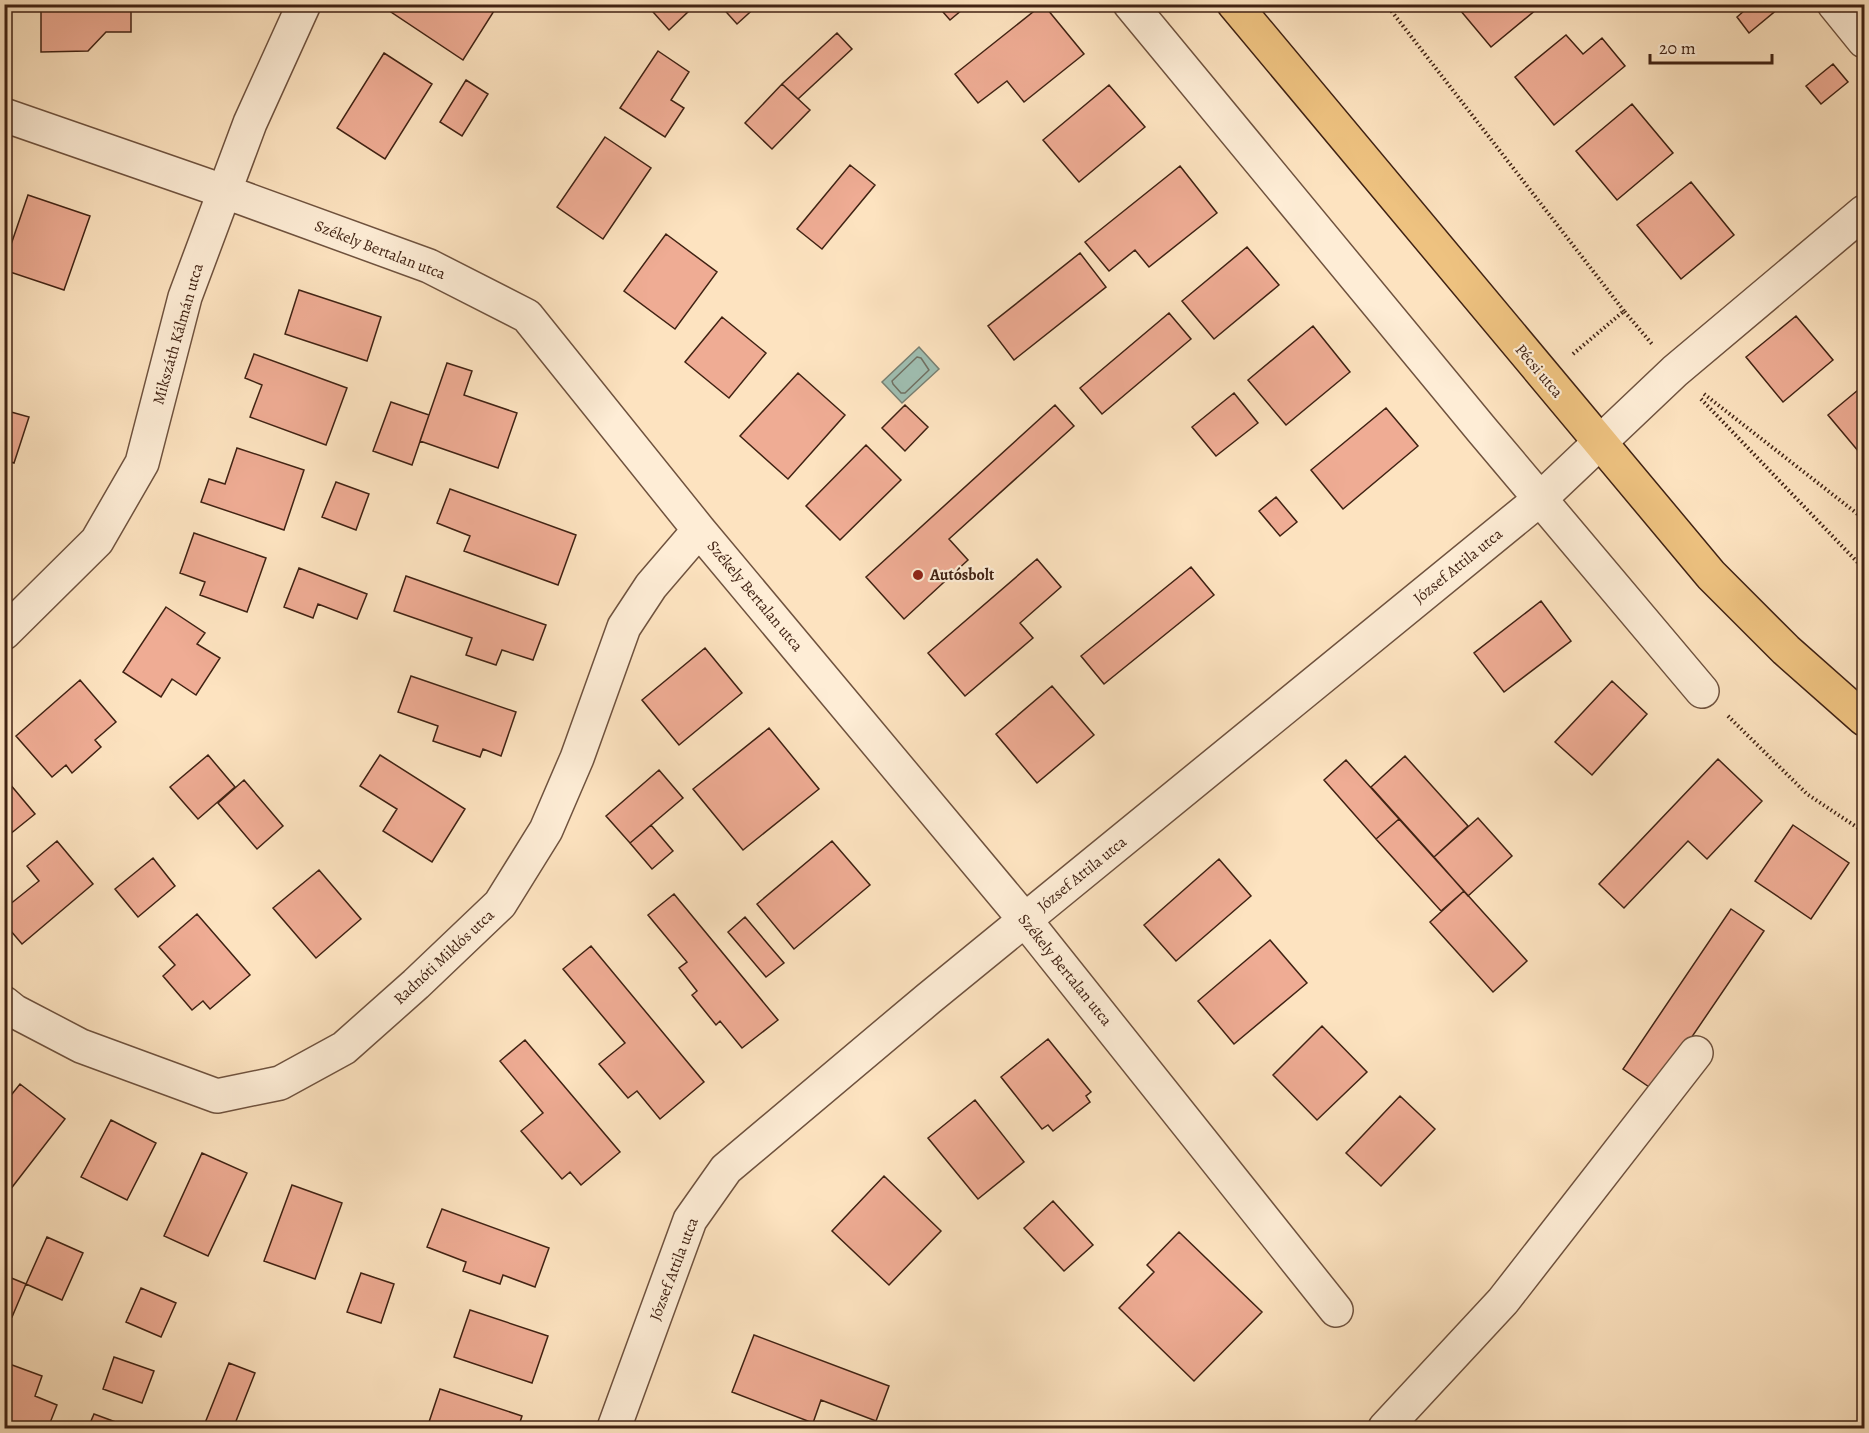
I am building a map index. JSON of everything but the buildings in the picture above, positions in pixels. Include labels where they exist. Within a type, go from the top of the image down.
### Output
[{"type":"main road","name":"Pécsi utca","points":[[1234,4],[1711,575],[1786,651],[1864,719]]},
{"type":"street","name":"Mikszáth Kálmán utca","points":[[4,633],[97,541],[142,463],[185,297],[250,123],[304,4]]},
{"type":"street","points":[[1130,4],[1702,691]]},
{"type":"street","points":[[1834,4],[1864,41]]},
{"type":"street","name":"Székely Bertalan utca","points":[[4,115],[429,266],[527,316],[699,530],[1025,920],[1336,1310]]},
{"type":"street","name":"József Attila utca","points":[[614,1428],[690,1220],[726,1169],[928,999],[1540,499],[1675,371],[1864,212]]},
{"type":"street","name":"Radnóti Miklós utca","points":[[4,1004],[81,1046],[217,1096],[280,1083],[344,1048],[416,984],[500,904],[546,830],[577,758],[624,627],[651,586],[699,530]]},
{"type":"street","points":[[1385,1428],[1503,1301],[1696,1053]]},
{"type":"path","points":[[1386,4],[1624,311]]},
{"type":"path","points":[[1675,371],[1864,519]]},
{"type":"path","points":[[1702,691],[1808,794],[1864,832]]},
{"type":"water","points":[[919,347],[939,369],[902,403],[882,382]]},
{"type":"place","name":"Autósbolt","points":[[918,575]]}]
